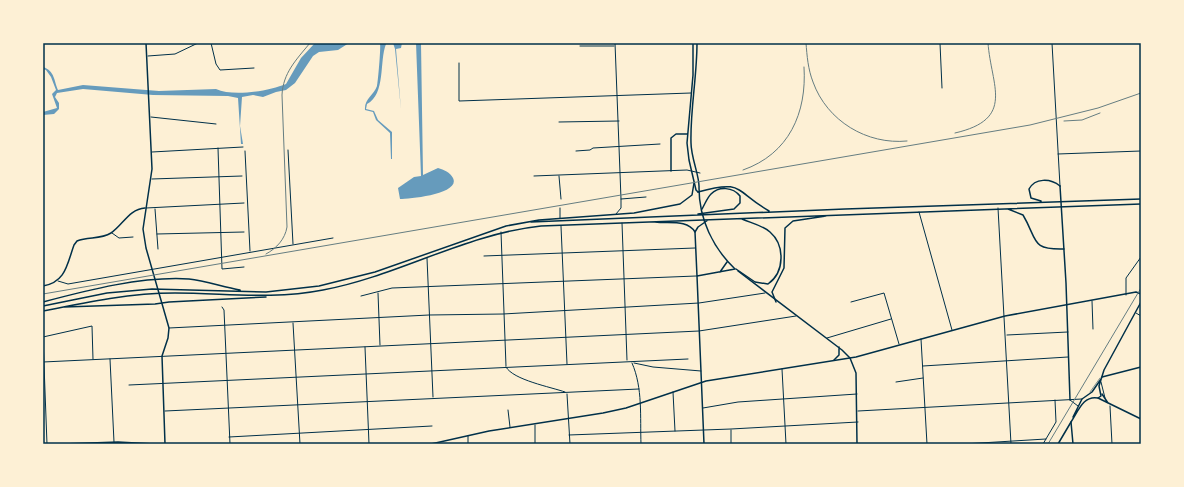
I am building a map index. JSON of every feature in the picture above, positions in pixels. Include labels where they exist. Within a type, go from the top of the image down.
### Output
[{"type":"main road","points":[[146,43],[148,56],[152,179],[145,208],[144,236],[169,328],[168,338],[162,356],[165,444]]},
{"type":"main road","points":[[693,43],[691,93],[687,134],[690,167],[706,225],[714,245],[727,261],[736,269],[776,302],[839,347],[850,358],[856,373],[858,411],[857,444]]},
{"type":"main road","points":[[697,43],[696,82],[690,141],[694,167],[700,188],[697,191]]},
{"type":"main road","points":[[671,171],[671,138],[676,134],[687,134]]},
{"type":"main road","points":[[1045,202],[1031,198],[1029,190],[1037,181],[1050,180],[1060,186],[1070,400]]},
{"type":"main road","points":[[43,306],[107,293],[152,288],[194,288],[246,292],[293,290],[332,284],[376,271],[488,231],[519,224],[560,218],[634,213],[680,204],[688,200],[694,183]]},
{"type":"main road","points":[[697,191],[720,186],[733,186],[770,212]]},
{"type":"main road","points":[[688,215],[734,208],[740,203],[740,196],[732,190],[718,190],[710,195],[702,209]]},
{"type":"main road","points":[[519,224],[688,215],[1141,199]]},
{"type":"main road","points":[[64,306],[256,299],[337,287],[376,276],[501,232],[525,228],[652,221],[1141,204]]},
{"type":"main road","points":[[43,286],[58,281],[63,275],[77,240],[102,237],[112,233],[134,211],[145,208]]},
{"type":"main road","points":[[1004,208],[1014,210],[1023,215],[1034,238],[1043,248],[1064,249]]},
{"type":"main road","points":[[776,302],[772,292],[784,268],[783,234],[786,226],[793,222],[834,214]]},
{"type":"main road","points":[[697,276],[736,269],[755,282],[768,284],[776,276],[781,262],[780,247],[775,236],[765,228],[741,218]]},
{"type":"main road","points":[[695,232],[698,227],[708,220]]},
{"type":"main road","points":[[652,221],[685,224],[691,226],[695,232],[704,444]]},
{"type":"main road","points":[[720,272],[727,261]]},
{"type":"main road","points":[[43,302],[132,283],[155,280],[191,280],[246,292]]},
{"type":"main road","points":[[431,444],[510,428],[569,420],[603,413],[640,403],[701,383],[782,368],[850,358],[1005,316],[1136,292],[1141,294]]},
{"type":"main road","points":[[43,311],[104,299],[153,294],[194,293],[254,297],[282,296]]},
{"type":"main road","points":[[1110,406],[1100,390],[1106,363],[1141,302]]},
{"type":"main road","points":[[834,360],[840,352],[839,347]]},
{"type":"main road","points":[[1072,444],[1071,422],[1082,399],[1092,392],[1102,377],[1141,368]]},
{"type":"main road","points":[[1094,389],[1100,390]]},
{"type":"main road","points":[[1092,392],[1094,397]]},
{"type":"main road","points":[[1098,398],[1102,394]]},
{"type":"main road","points":[[1058,444],[1086,400],[1094,397],[1110,406],[1141,419]]},
{"type":"main road","points":[[63,444],[114,442],[154,444]]},
{"type":"street","points":[[148,56],[175,54],[198,43]]},
{"type":"street","points":[[211,43],[216,64],[220,70],[254,68]]},
{"type":"street","points":[[615,43],[621,198],[621,208],[616,214]]},
{"type":"street","points":[[940,43],[942,88]]},
{"type":"street","points":[[1052,43],[1060,186]]},
{"type":"street","points":[[580,46],[615,46]]},
{"type":"street","points":[[459,63],[459,101],[691,93]]},
{"type":"street","points":[[150,117],[216,124]]},
{"type":"street","points":[[559,122],[618,121]]},
{"type":"street","points":[[576,151],[619,146],[660,144]]},
{"type":"street","points":[[152,152],[242,147]]},
{"type":"street","points":[[218,148],[218,205],[222,269],[244,268]]},
{"type":"street","points":[[246,150],[250,252]]},
{"type":"street","points":[[288,150],[293,244]]},
{"type":"street","points":[[1058,154],[1141,151]]},
{"type":"street","points":[[534,176],[687,170],[700,173]]},
{"type":"street","points":[[152,179],[242,176]]},
{"type":"street","points":[[559,176],[560,199]]},
{"type":"street","points":[[621,198],[646,197]]},
{"type":"street","points":[[145,208],[244,203]]},
{"type":"street","points":[[154,208],[158,249]]},
{"type":"street","points":[[560,208],[560,218]]},
{"type":"street","points":[[998,208],[1011,444]]},
{"type":"street","points":[[919,212],[952,330]]},
{"type":"street","points":[[622,223],[627,361]]},
{"type":"street","points":[[561,225],[567,364]]},
{"type":"street","points":[[157,234],[244,232]]},
{"type":"street","points":[[501,232],[506,367],[508,371],[524,378],[567,393]]},
{"type":"street","points":[[112,233],[119,238],[133,237]]},
{"type":"street","points":[[58,281],[65,284],[93,280],[333,238]]},
{"type":"street","points":[[484,256],[696,248]]},
{"type":"street","points":[[1126,295],[1126,278],[1141,257]]},
{"type":"street","points":[[427,258],[433,398]]},
{"type":"street","points":[[361,296],[392,288],[563,280],[697,276]]},
{"type":"street","points":[[378,292],[380,346]]},
{"type":"street","points":[[169,328],[293,323],[379,317],[503,314],[564,309],[699,303],[765,293]]},
{"type":"street","points":[[851,302],[884,293],[899,345]]},
{"type":"street","points":[[1092,301],[1093,329]]},
{"type":"street","points":[[222,307],[225,326],[230,444]]},
{"type":"street","points":[[1135,313],[1141,316]]},
{"type":"street","points":[[43,362],[566,336],[699,332],[796,316]]},
{"type":"street","points":[[826,339],[892,319]]},
{"type":"street","points":[[293,323],[300,444]]},
{"type":"street","points":[[47,444],[43,337],[92,326],[94,359]]},
{"type":"street","points":[[1006,335],[1068,332]]},
{"type":"street","points":[[921,339],[927,444]]},
{"type":"street","points":[[365,346],[369,444]]},
{"type":"street","points":[[923,366],[1069,357]]},
{"type":"street","points":[[110,358],[114,442]]},
{"type":"street","points":[[631,363],[688,359]]},
{"type":"street","points":[[129,385],[627,361],[653,367],[701,371]]},
{"type":"street","points":[[631,363],[638,376],[641,444]]},
{"type":"street","points":[[782,368],[786,444]]},
{"type":"street","points":[[896,382],[924,378]]},
{"type":"street","points":[[1101,381],[1108,404]]},
{"type":"street","points":[[164,411],[567,393],[639,388]]},
{"type":"street","points":[[674,392],[675,432]]},
{"type":"street","points":[[567,393],[570,444]]},
{"type":"street","points":[[702,408],[738,402],[857,394]]},
{"type":"street","points":[[858,411],[1055,399],[1082,399]]},
{"type":"street","points":[[1044,444],[1056,422],[1055,399]]},
{"type":"street","points":[[1070,400],[1078,406]]},
{"type":"street","points":[[1110,406],[1112,444]]},
{"type":"street","points":[[508,410],[510,428]]},
{"type":"street","points":[[570,435],[675,432],[858,422]]},
{"type":"street","points":[[535,424],[535,444]]},
{"type":"street","points":[[229,437],[432,426]]},
{"type":"street","points":[[731,429],[731,444]]},
{"type":"street","points":[[468,436],[468,444]]},
{"type":"street","points":[[964,444],[1046,439]]},
{"type":"lane","points":[[1086,396],[1102,377]]},
{"type":"water","points":[[315,43],[349,43],[338,50],[319,52],[313,56],[295,83],[286,90],[263,97],[253,95],[242,97],[240,126],[243,144],[241,144],[238,98],[228,96],[153,95],[83,89],[57,93],[55,97],[59,103],[59,109],[54,114],[43,115],[43,112],[57,108],[52,94],[56,90],[51,77],[46,70],[43,69],[43,67],[50,71],[54,77],[58,90],[83,85],[159,91],[216,89],[232,93],[241,93],[261,91],[286,84],[301,58]]},
{"type":"water","points":[[380,43],[386,44],[380,85],[373,99],[367,104],[366,109],[374,111],[378,120],[392,132],[392,159],[390,133],[376,120],[373,112],[365,110],[366,103],[377,86]]},
{"type":"water","points":[[393,43],[402,43],[401,48],[396,49],[401,110],[395,49]]},
{"type":"water","points":[[416,43],[421,43],[423,175],[438,168],[445,170],[450,174],[453,178],[453,183],[450,188],[442,192],[423,197],[400,199],[398,188],[414,177],[421,176]]},
{"type":"railway","points":[[266,254],[280,243],[287,227],[282,95],[283,87],[291,67],[310,43]]},
{"type":"railway","points":[[806,43],[807,58],[813,82],[819,96],[838,119],[850,128],[877,139],[907,141]]},
{"type":"railway","points":[[955,133],[974,127],[986,119],[993,110],[996,99],[988,43]]},
{"type":"railway","points":[[743,170],[759,163],[772,154],[783,143],[792,130],[798,116],[802,100],[804,67]]},
{"type":"railway","points":[[43,294],[1030,125],[1098,108],[1141,93]]},
{"type":"railway","points":[[1064,121],[1082,120],[1100,113]]},
{"type":"railway","points":[[1048,444],[1141,288]]}]
